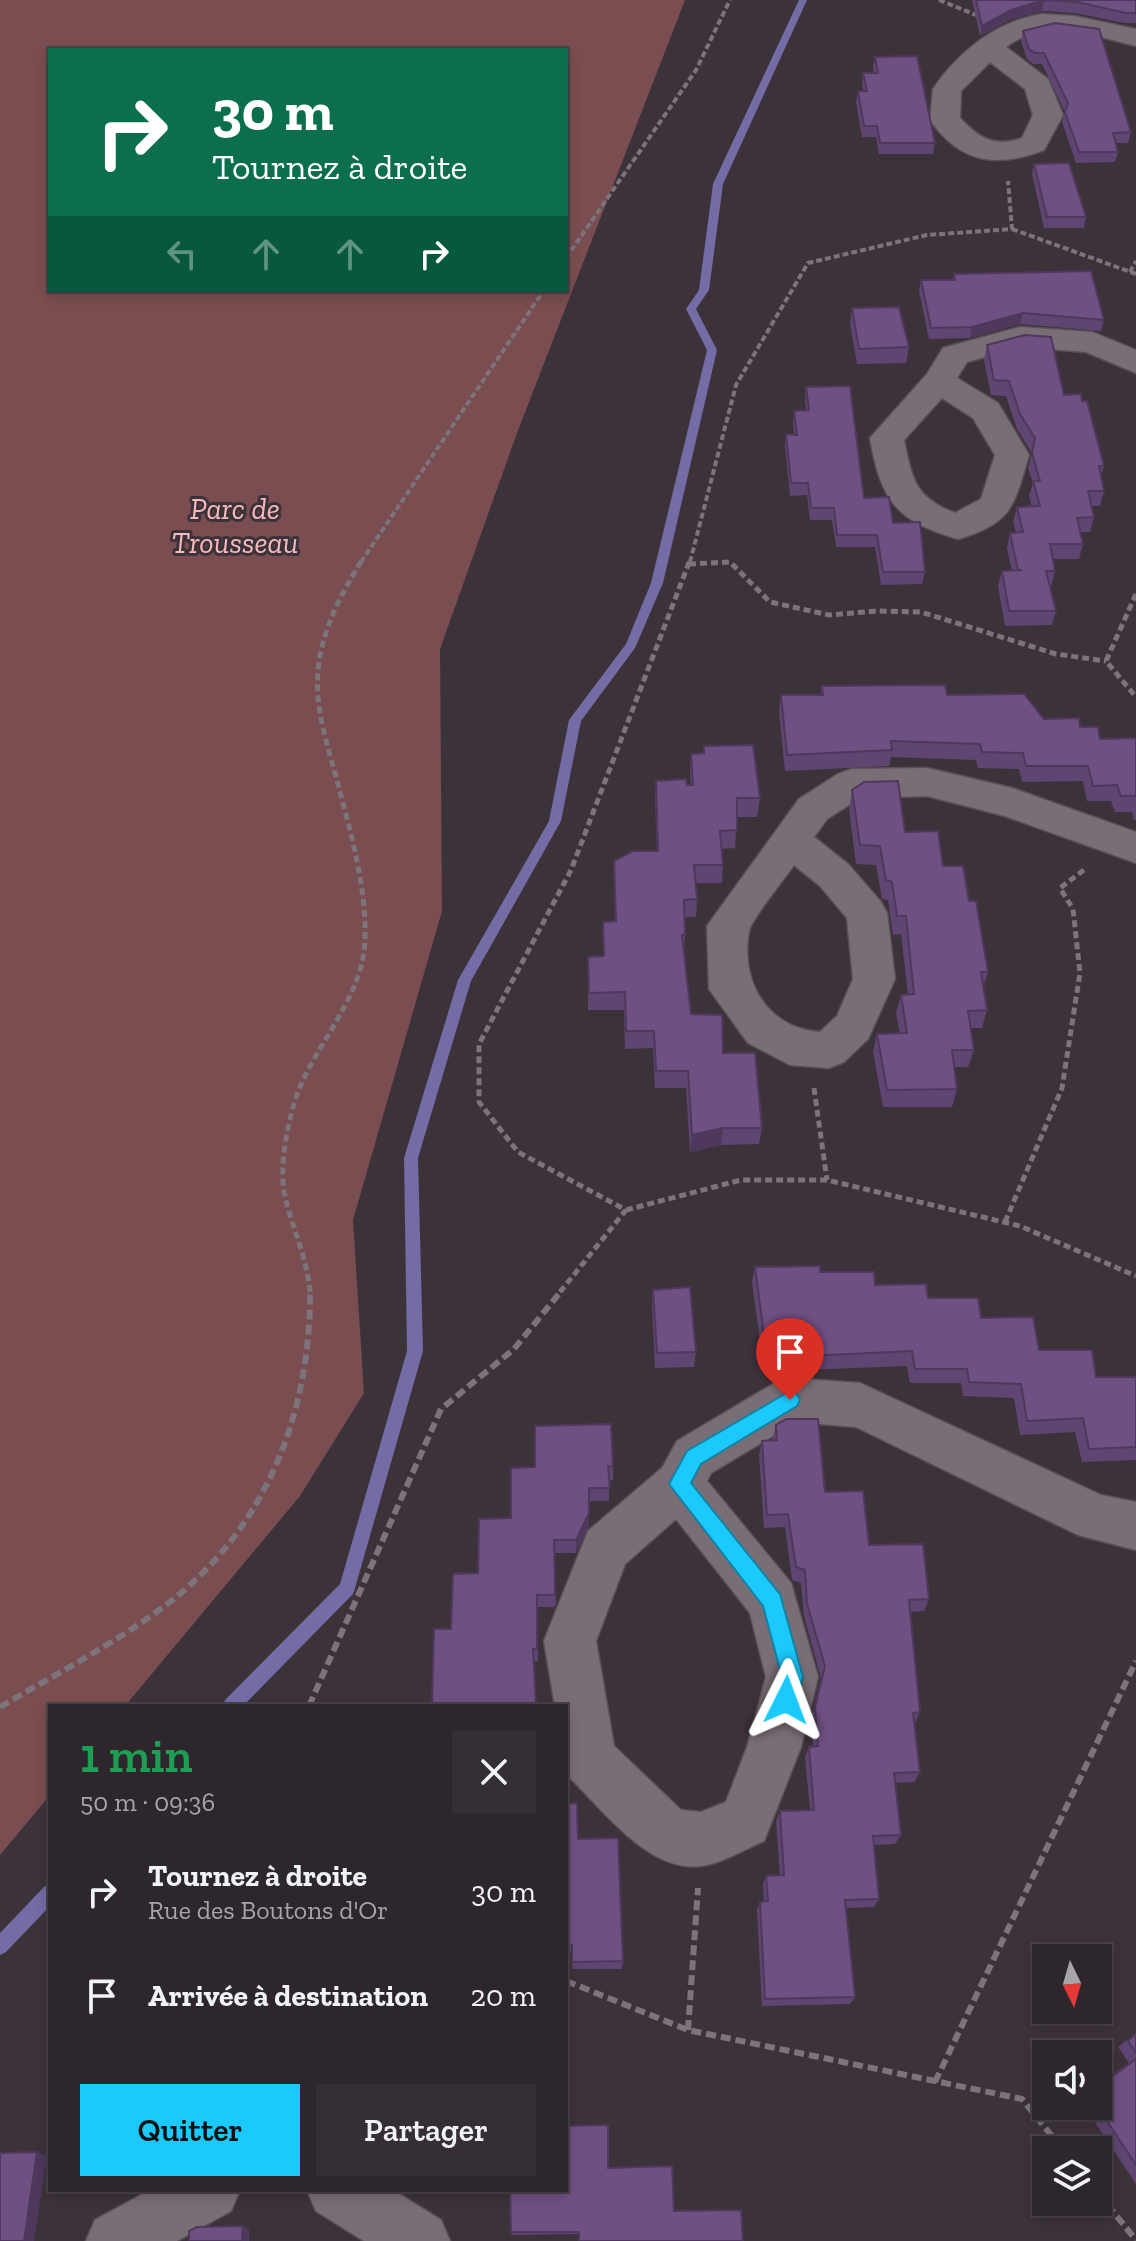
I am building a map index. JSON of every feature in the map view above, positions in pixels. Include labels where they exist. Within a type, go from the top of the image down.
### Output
[{"type":"street","points":[[990,49],[1038,85],[1048,115],[1034,144],[1006,156],[968,145],[945,120],[947,89],[990,49],[1012,30],[1050,23],[1088,25],[1136,38]]},
{"type":"street","points":[[939,381],[955,355],[1020,337],[1092,342],[1136,363]]},
{"type":"street","points":[[791,841],[834,875],[867,913],[874,979],[853,1027],[829,1050],[790,1047],[763,1031],[730,989],[728,926],[813,809],[852,784],[927,782],[1012,803],[1128,846]]},
{"type":"street","points":[[679,1484],[773,1601],[792,1677],[774,1747],[745,1822],[701,1839],[669,1836],[590,1760],[570,1641],[606,1548],[679,1484],[694,1457],[790,1400],[860,1405],[1116,1522],[1136,1557]]},
{"type":"street","points":[[116,2241],[206,2192]]},
{"type":"street","points":[[340,2192],[420,2241]]},
{"type":"path","points":[[568,255],[626,169],[692,82],[707,57],[730,0]]},
{"type":"path","points":[[1006,156],[1012,229]]},
{"type":"path","points":[[626,1210],[518,1152],[479,1102],[479,1044],[571,870],[689,564],[736,385],[808,263],[927,235],[1012,229],[1133,273],[1136,261]]},
{"type":"path","points":[[0,1707],[139,1624],[190,1586],[234,1541],[262,1498],[285,1452],[308,1363],[310,1287],[299,1237],[290,1219],[283,1189],[282,1161],[295,1100],[308,1069],[332,1034],[352,995],[363,957],[366,928],[355,853],[319,707],[319,657],[338,606],[367,550],[543,292]]},
{"type":"path","points":[[689,564],[730,562],[770,602],[829,615],[877,611],[921,612],[1056,654],[1106,661],[1136,697]]},
{"type":"path","points":[[1106,661],[1136,594]]},
{"type":"path","points":[[1005,1222],[1062,1088],[1080,973],[1073,909],[1060,888],[1128,846]]},
{"type":"path","points":[[808,1048],[827,1180]]},
{"type":"path","points":[[310,1704],[441,1409],[514,1349],[626,1210],[741,1180],[827,1180],[1005,1222],[1136,1276]]},
{"type":"path","points":[[935,2082],[1136,1661]]},
{"type":"path","points":[[688,2030],[701,1839]]},
{"type":"path","points":[[568,1982],[688,2030],[1022,2099],[1052,2136]]},
{"type":"path","points":[[1112,2210],[1136,2240]]},
{"type":"green space","name":"Parc de Trousseau","points":[[0,0],[685,0],[517,433],[440,649],[442,911],[353,1220],[364,1393],[300,1496],[127,1704],[48,1704],[48,1797],[0,1855]]},
{"type":"building","points":[[976,0],[1044,0],[1011,10],[982,26]]},
{"type":"building","points":[[1044,0],[1136,0],[1136,13],[1077,2]]},
{"type":"building","points":[[1055,23],[1099,29],[1131,132],[1113,133],[1118,152],[1079,152],[1065,112],[1068,103],[1044,53],[1029,49],[1023,31]]},
{"type":"building","points":[[917,56],[935,143],[880,143],[877,126],[864,126],[858,91],[867,91],[863,73],[878,73],[875,57]]},
{"type":"building","points":[[1069,163],[1086,217],[1047,217],[1034,164]]},
{"type":"building","points":[[1091,271],[1104,320],[1023,313],[972,327],[931,328],[921,280],[955,280],[954,274]]},
{"type":"building","points":[[899,307],[909,347],[859,349],[852,308]]},
{"type":"building","points":[[1025,335],[1051,337],[1064,395],[1081,394],[1082,401],[1087,401],[1104,466],[1099,466],[1104,491],[1088,491],[1094,517],[1077,518],[1083,544],[1050,544],[1055,571],[1046,571],[1056,611],[1009,611],[1002,571],[1022,570],[1018,570],[1010,533],[1023,532],[1017,507],[1040,506],[1033,481],[1040,481],[1032,453],[1035,438],[1020,414],[1009,381],[994,380],[987,345]]},
{"type":"building","points":[[850,386],[864,498],[889,497],[893,523],[920,522],[925,572],[883,572],[877,535],[837,535],[834,508],[811,508],[808,483],[791,483],[786,434],[797,435],[794,411],[809,410],[806,387]]},
{"type":"building","points":[[945,685],[947,695],[1024,694],[1044,719],[1079,718],[1080,727],[1098,727],[1100,739],[1136,738],[1136,796],[1121,796],[1117,785],[1093,786],[1088,766],[1026,766],[1023,753],[982,752],[980,744],[891,741],[892,750],[787,755],[781,695],[823,695],[822,686]]},
{"type":"building","points":[[753,745],[760,798],[737,798],[737,830],[720,831],[723,865],[694,865],[697,899],[684,900],[685,935],[682,935],[691,1014],[722,1015],[723,1053],[755,1053],[762,1128],[723,1128],[692,1135],[688,1071],[656,1071],[654,1031],[626,1031],[625,992],[589,993],[588,957],[604,956],[603,922],[616,921],[614,861],[633,851],[658,851],[656,781],[686,779],[687,785],[693,785],[691,754],[704,753],[704,746]]},
{"type":"building","points":[[898,781],[905,832],[938,831],[943,866],[963,866],[969,901],[976,901],[988,972],[981,972],[987,1010],[968,1011],[974,1050],[952,1050],[957,1089],[887,1090],[877,1034],[907,1033],[901,995],[914,994],[906,916],[897,916],[892,882],[886,880],[880,846],[860,845],[852,790],[864,782]]},
{"type":"building","points":[[820,1266],[820,1272],[874,1272],[875,1285],[926,1284],[928,1298],[978,1298],[981,1318],[1033,1317],[1039,1350],[1092,1350],[1096,1377],[1136,1377],[1136,1447],[1089,1449],[1083,1418],[1027,1421],[1021,1384],[969,1382],[967,1369],[915,1369],[912,1351],[806,1356],[805,1348],[766,1350],[755,1267]]},
{"type":"building","points":[[690,1287],[696,1352],[657,1353],[653,1290]]},
{"type":"building","points":[[786,1419],[818,1419],[825,1492],[863,1491],[869,1545],[923,1544],[929,1599],[909,1600],[920,1712],[913,1713],[920,1772],[894,1773],[901,1835],[873,1836],[879,1899],[845,1900],[855,1997],[765,1999],[760,1902],[768,1901],[766,1876],[784,1875],[780,1811],[814,1810],[809,1747],[818,1746],[815,1707],[825,1666],[807,1604],[805,1570],[796,1567],[788,1514],[767,1515],[762,1441],[777,1440],[776,1425]]},
{"type":"building","points":[[611,1424],[613,1467],[608,1466],[610,1488],[589,1488],[589,1513],[576,1540],[554,1540],[555,1592],[554,1595],[537,1595],[537,1649],[533,1649],[536,1704],[432,1704],[434,1629],[451,1629],[453,1574],[478,1573],[479,1519],[511,1518],[511,1468],[535,1467],[535,1426]]},
{"type":"building","points":[[577,1803],[578,1839],[618,1838],[623,1961],[572,1962],[572,1945],[568,1945],[568,1804]]},
{"type":"building","points":[[1136,2034],[1136,2053],[1128,2041]]},
{"type":"building","points":[[1136,2059],[1136,2165],[1106,2120],[1112,2120],[1112,2077]]},
{"type":"building","points":[[608,2125],[608,2168],[672,2166],[674,2211],[741,2210],[743,2241],[579,2241],[579,2232],[511,2232],[510,2192],[568,2192],[568,2126]]},
{"type":"building","points":[[37,2152],[24,2241],[0,2241],[0,2153]]},
{"type":"building","points":[[243,2226],[242,2241],[189,2241],[189,2231],[197,2227]]},
{"type":"waterway","points":[[233,1704],[347,1588],[415,1351],[411,1158],[465,980],[555,821],[575,720],[631,645],[657,583],[712,350],[691,309],[704,290],[718,184],[803,0]]},
{"type":"waterway","points":[[0,1946],[48,1895]]},
{"type":"route","points":[[786,1700],[792,1677],[773,1601],[679,1484],[694,1457],[790,1400]]}]
